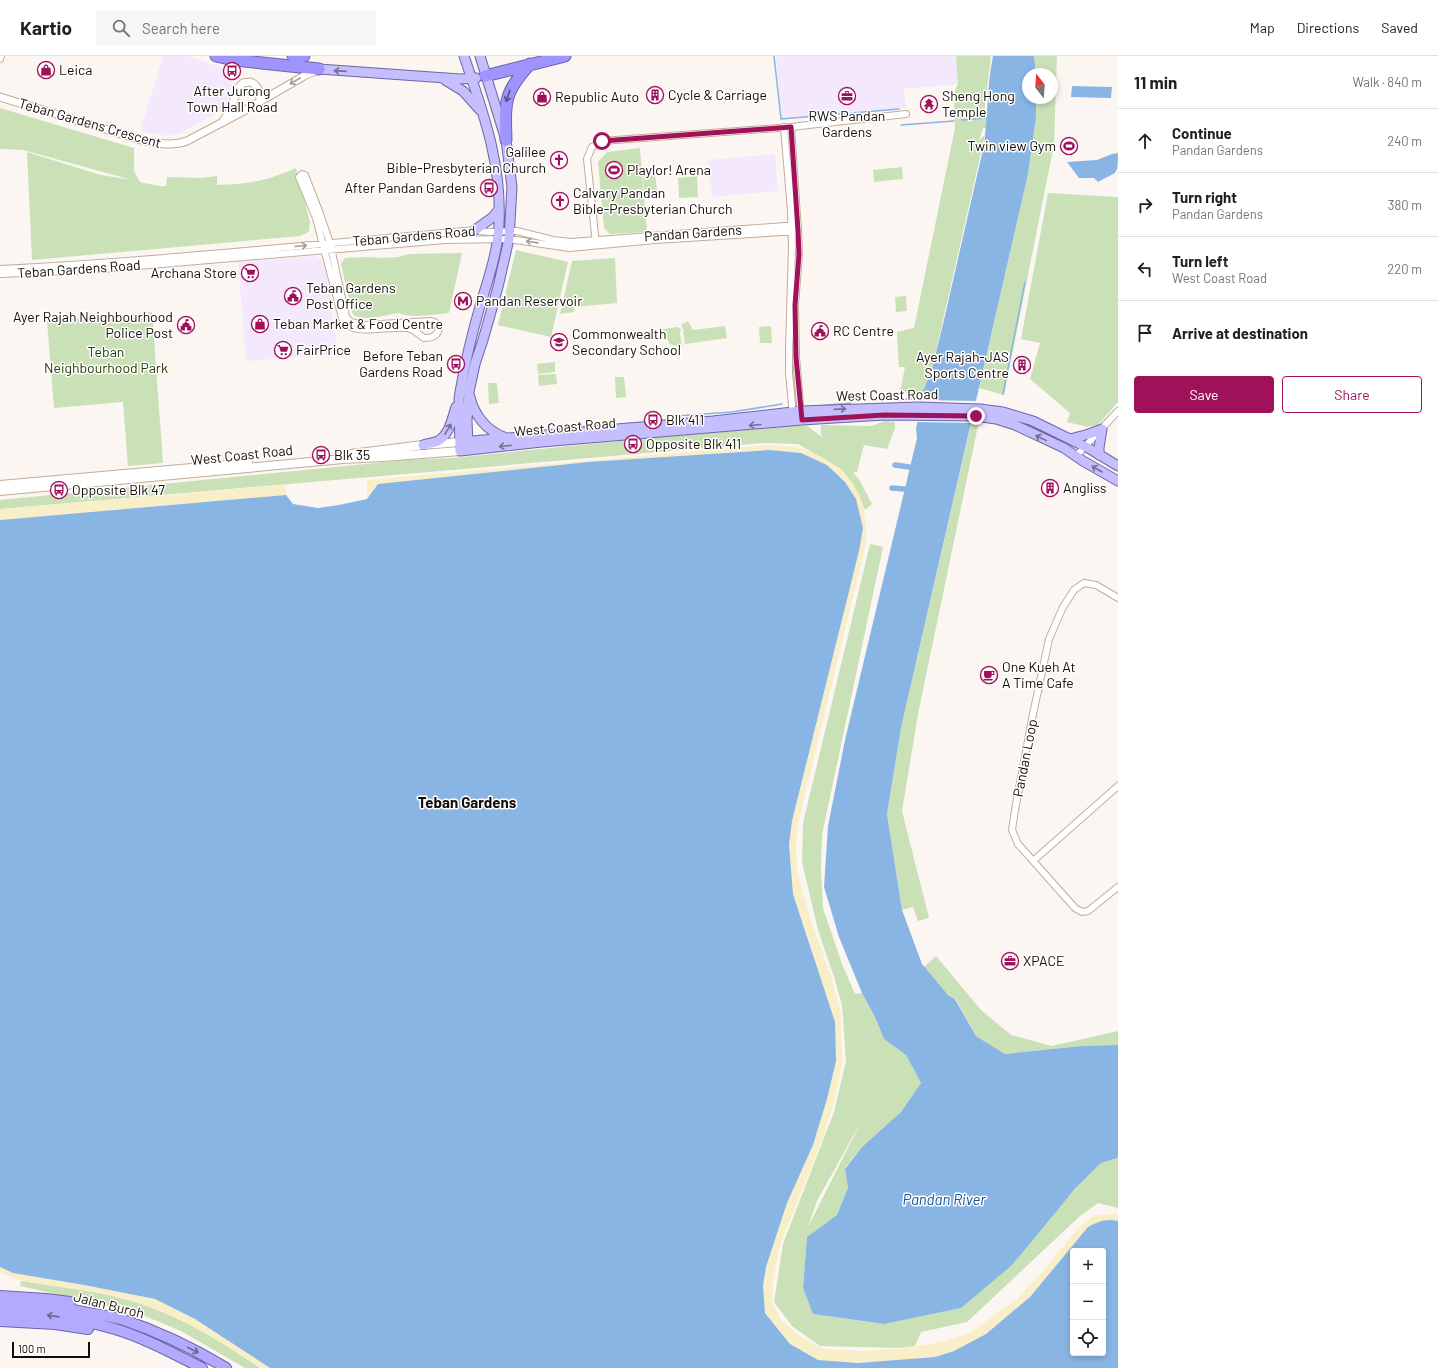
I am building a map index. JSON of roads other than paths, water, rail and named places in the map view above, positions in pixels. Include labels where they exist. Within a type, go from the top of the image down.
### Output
[{"type":"highway","points":[[216,56],[234,60],[319,69]]},
{"type":"highway","points":[[293,56],[304,56]]},
{"type":"highway","points":[[485,76],[565,56]]},
{"type":"highway","points":[[506,140],[506,100],[514,82],[530,64]]},
{"type":"highway","points":[[0,1296],[46,1298],[74,1303],[121,1314],[160,1333]]},
{"type":"highway","name":"Jalan Buroh","points":[[0,1303],[35,1309],[57,1316],[115,1329],[157,1346],[202,1368]]},
{"type":"highway","name":"Jalan Buroh","points":[[0,1313],[35,1309],[73,1309],[120,1319],[160,1333],[208,1357],[226,1368]]},
{"type":"highway","points":[[0,1321],[55,1324],[87,1329],[157,1346]]},
{"type":"main road","points":[[423,445],[438,441],[444,436],[452,423],[459,400],[471,339],[489,278],[498,235],[499,209],[497,167],[484,117],[464,56]]},
{"type":"main road","points":[[464,446],[469,392],[475,364],[498,287],[509,235],[512,188],[506,140],[480,56]]},
{"type":"main road","points":[[319,69],[442,78],[472,79],[485,76]]},
{"type":"main road","points":[[442,78],[463,91],[476,105],[484,117]]},
{"type":"main road","points":[[475,230],[493,217],[499,209]]},
{"type":"main road","points":[[469,392],[473,407],[482,421],[496,434],[508,438]]},
{"type":"main road","points":[[459,400],[464,446]]},
{"type":"main road","name":"West Coast Road","points":[[0,491],[343,459],[383,457],[464,446],[508,438],[713,421],[798,416],[884,415],[918,411],[1003,412],[1033,421],[1070,438],[1118,466]]},
{"type":"main road","name":"West Coast Road","points":[[976,412],[1015,425],[1064,448],[1118,481]]},
{"type":"main road","name":"West Coast Road","points":[[0,485],[304,459],[423,445],[464,446],[549,441],[798,416]]},
{"type":"main road","points":[[1070,438],[1089,434],[1102,429]]},
{"type":"main road","points":[[1099,454],[1102,429]]},
{"type":"street","name":"Teban Gardens Crescent","points":[[0,97],[138,139],[168,145],[187,141],[319,69]]},
{"type":"street","points":[[223,121],[230,111],[238,88],[243,84],[250,82],[256,86],[260,101]]},
{"type":"street","points":[[596,243],[587,159],[589,151],[596,143],[602,141],[787,127],[906,114]]},
{"type":"street","points":[[787,127],[792,246],[789,347],[798,416]]},
{"type":"street","points":[[787,127],[798,228],[799,254],[795,322],[798,416]]},
{"type":"street","points":[[327,247],[300,177],[302,174],[305,175],[308,181],[319,211],[327,247],[342,318],[352,328],[406,328],[413,330],[424,338],[435,336],[438,332],[438,325],[431,321],[364,325],[351,322],[346,317],[343,308],[327,247]]},
{"type":"street","points":[[791,211],[787,221],[778,230],[788,237],[792,246]]},
{"type":"street","name":"Pandan Gardens","points":[[498,235],[509,235],[569,248],[655,235],[798,228]]},
{"type":"street","name":"Teban Gardens Road","points":[[327,247],[475,230],[498,235]]},
{"type":"street","name":"Pandan Gardens","points":[[509,235],[517,231],[566,242],[596,243]]},
{"type":"street","name":"Teban Gardens Road","points":[[0,274],[327,247],[445,240],[498,235]]},
{"type":"street","name":"Teban Gardens Road","points":[[0,270],[91,267]]},
{"type":"street","points":[[1076,456],[1118,411]]},
{"type":"street","name":"Pandan Loop","points":[[1118,598],[1092,584],[1084,582],[1079,585],[1063,607],[1049,639],[1030,726],[1013,817],[1012,830],[1018,844],[1076,908],[1082,912],[1094,908],[1118,887]]},
{"type":"street","points":[[1033,861],[1118,786]]},
{"type":"water","name":"Pandan River","points":[[993,56],[1034,56],[1035,68],[1022,68],[1022,104],[1036,104],[1036,117],[1028,174],[901,728],[887,814],[902,910],[922,964],[948,995],[955,999],[976,1036],[1005,1054],[1081,1046],[1118,1045],[1118,1158],[1101,1163],[1074,1190],[1012,1265],[961,1308],[884,1324],[813,1314],[803,1288],[807,1237],[837,1215],[848,1188],[845,1169],[862,1147],[901,1112],[921,1083],[906,1055],[884,1039],[875,1017],[862,993],[839,937],[824,887],[828,826],[845,740],[917,438],[916,429],[923,391],[931,373],[984,145]]},
{"type":"water","points":[[1072,86],[1112,87],[1111,98],[1071,97]]},
{"type":"water","points":[[1118,153],[1117,170],[1113,174],[1098,182],[1094,178],[1079,178],[1067,162],[1097,160]]},
{"type":"water","points":[[770,450],[801,453],[827,465],[845,482],[856,499],[863,528],[859,551],[792,821],[789,845],[793,894],[835,1022],[836,1061],[827,1099],[813,1145],[787,1203],[766,1267],[763,1286],[765,1313],[790,1344],[818,1360],[858,1363],[935,1357],[954,1351],[986,1334],[1030,1297],[1070,1249],[1070,1356],[1106,1356],[1106,1248],[1071,1248],[1088,1227],[1102,1221],[1114,1220],[1118,1221],[1118,1368],[270,1368],[195,1319],[155,1299],[13,1273],[0,1267],[0,520],[286,495],[293,504],[318,508],[367,499],[378,484],[588,462]]},
{"type":"waterway","points":[[774,56],[781,119],[899,109]]},
{"type":"waterway","points":[[962,120],[987,118]]},
{"type":"waterway","points":[[901,125],[954,121]]},
{"type":"waterway","points":[[1003,394],[1025,282]]},
{"type":"waterway","points":[[889,400],[914,399]]},
{"type":"waterway","points":[[816,406],[851,403]]},
{"type":"waterway","points":[[676,416],[732,412],[782,404]]},
{"type":"waterway","points":[[895,465],[909,467]]},
{"type":"waterway","points":[[892,488],[904,489]]},
{"type":"place","name":"Leica","points":[[46,70]]},
{"type":"place","name":"After Jurong Town Hall Road","points":[[232,71]]},
{"type":"place","name":"Cycle & Carriage","points":[[655,95]]},
{"type":"place","name":"RWS Pandan Gardens","points":[[847,96]]},
{"type":"place","name":"Republic Auto","points":[[542,97]]},
{"type":"place","name":"Sheng Hong Temple","points":[[929,104]]},
{"type":"place","name":"Twin view Gym","points":[[1069,146]]},
{"type":"place","name":"Galilee Bible-Presbyterian Church","points":[[559,160]]},
{"type":"place","name":"Playlor! Arena","points":[[614,170]]},
{"type":"place","name":"After Pandan Gardens","points":[[489,188]]},
{"type":"place","name":"Calvary Pandan Bible-Presbyterian Church","points":[[560,201]]},
{"type":"place","name":"Archana Store","points":[[250,273]]},
{"type":"place","name":"Teban Gardens Post Office","points":[[293,296]]},
{"type":"place","name":"Pandan Reservoir","points":[[463,301]]},
{"type":"place","name":"Teban Market & Food Centre","points":[[260,324]]},
{"type":"place","name":"Ayer Rajah Neighbourhood Police Post","points":[[186,325]]},
{"type":"place","name":"RC Centre","points":[[820,331]]},
{"type":"place","name":"Commonwealth Secondary School","points":[[559,342]]},
{"type":"place","name":"FairPrice","points":[[283,350]]},
{"type":"place","name":"Before Teban Gardens Road","points":[[456,364]]},
{"type":"place","name":"Ayer Rajah-JAS Sports Centre","points":[[1022,365]]},
{"type":"place","name":"Blk 411","points":[[653,420]]},
{"type":"place","name":"Opposite Blk 411","points":[[633,444]]},
{"type":"place","name":"Blk 35","points":[[321,455]]},
{"type":"place","name":"Angliss","points":[[1050,488]]},
{"type":"place","name":"Opposite Blk 47","points":[[59,490]]},
{"type":"place","name":"One Kueh At A Time Cafe","points":[[989,675]]},
{"type":"place","name":"XPACE","points":[[1010,961]]},
{"type":"district","name":"Teban Gardens","points":[[467,803]]},
{"type":"park label","name":"Teban Neighbourhood Park","points":[[106,360]]}]
